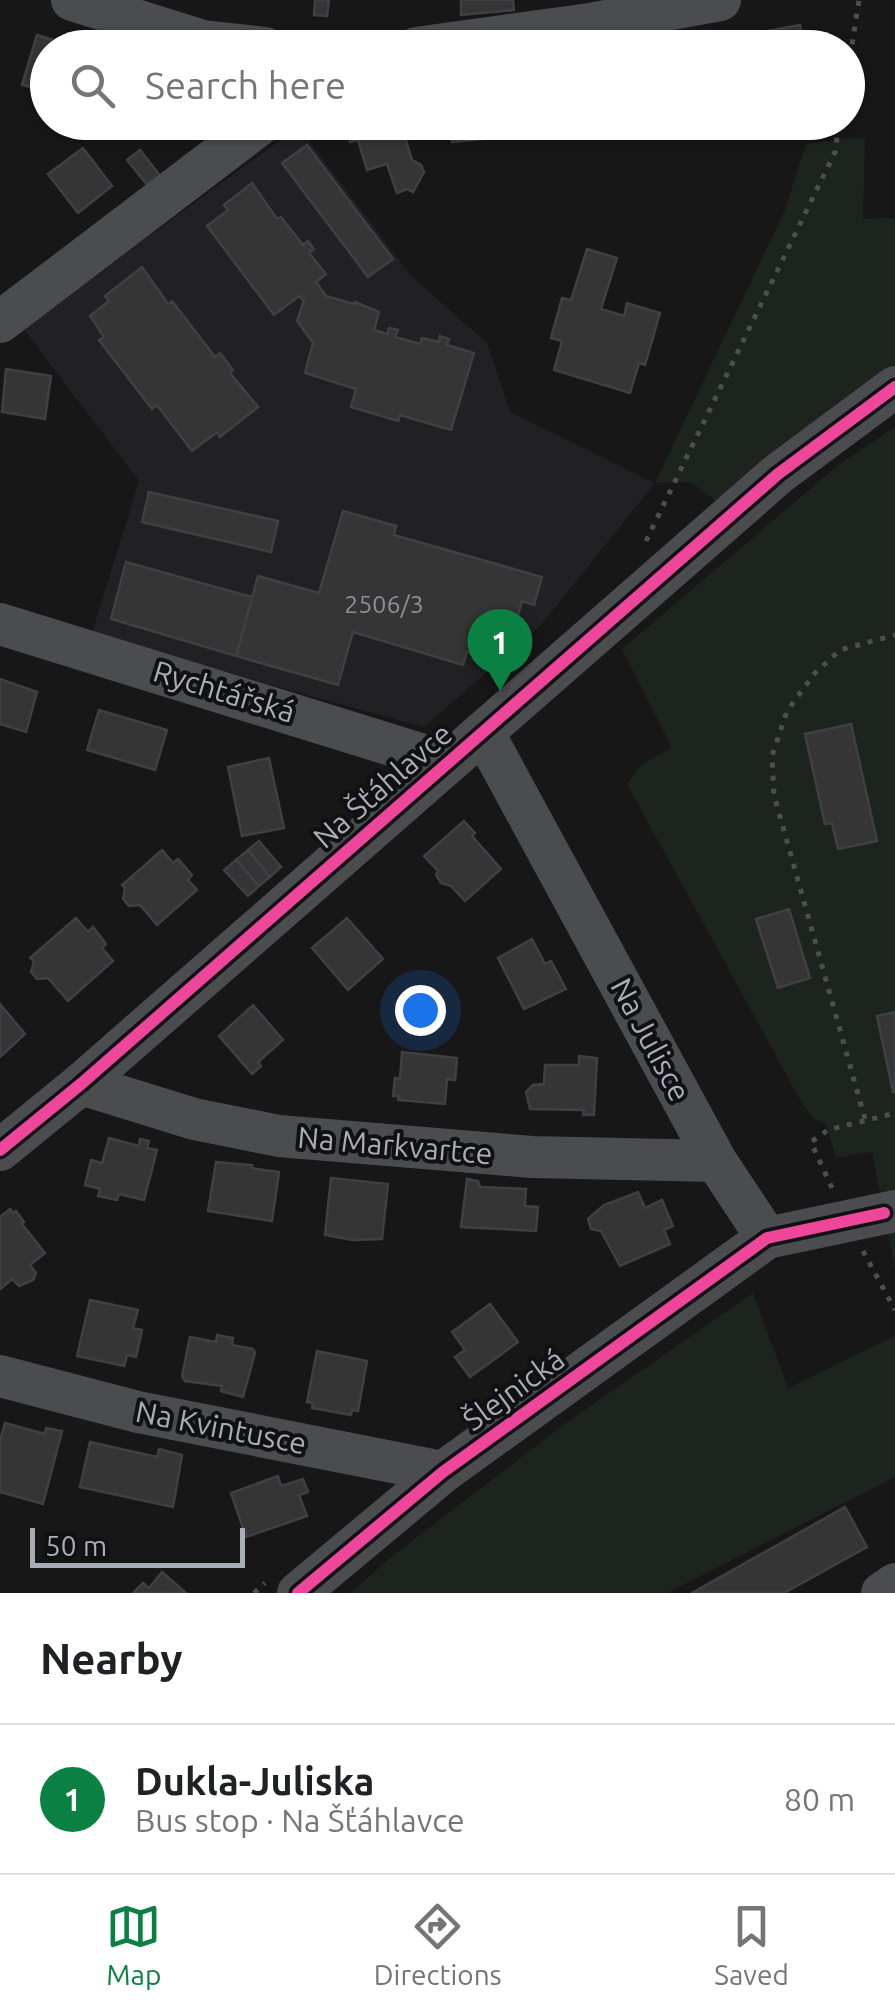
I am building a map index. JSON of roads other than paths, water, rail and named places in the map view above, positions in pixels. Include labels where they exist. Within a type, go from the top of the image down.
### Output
[{"type":"street","points":[[72,0],[168,30]]},
{"type":"street","points":[[546,30],[720,0]]},
{"type":"street","points":[[0,322],[239,140]]},
{"type":"street","name":"Na Šťáhlavce","points":[[0,1150],[82,1084],[778,474],[895,388]]},
{"type":"street","name":"Rychtářská","points":[[0,624],[446,762]]},
{"type":"street","name":"Na Julisce","points":[[483,732],[716,1161],[766,1238]]},
{"type":"street","name":"Na Markvartce","points":[[82,1084],[194,1119],[279,1136],[532,1157],[716,1161]]},
{"type":"street","points":[[766,1238],[875,1215]]},
{"type":"street","name":"Šlejnická","points":[[298,1593],[443,1472],[766,1238]]},
{"type":"street","name":"Na Kvintusce","points":[[0,1376],[138,1412],[443,1472]]},
{"type":"street","points":[[882,1593],[895,1584]]},
{"type":"place","name":"Dukla-Juliska","points":[[500,691]]}]
